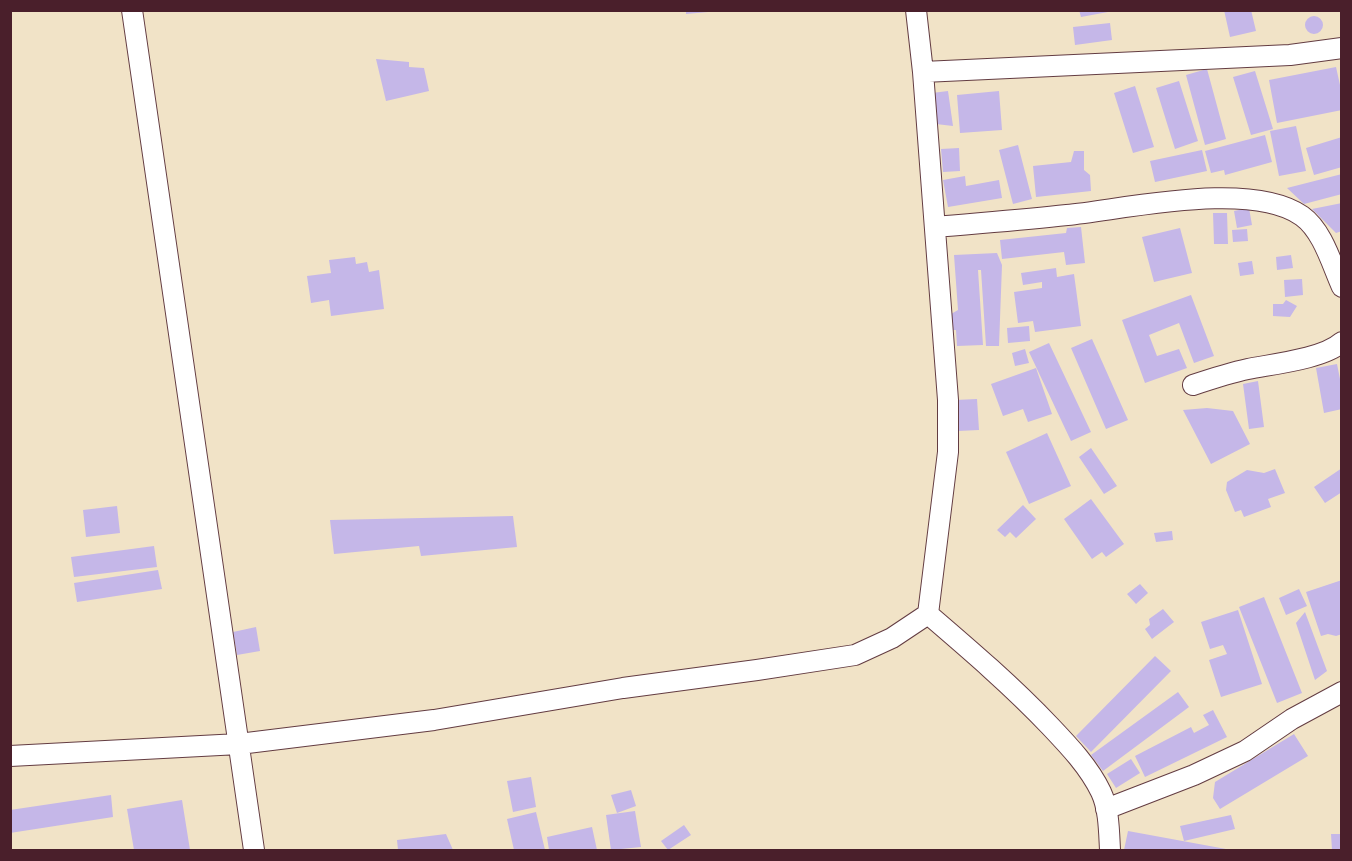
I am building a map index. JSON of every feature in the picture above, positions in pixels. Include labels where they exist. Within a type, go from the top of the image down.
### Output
[{"type":"street","points":[[132,10],[254,850]]},
{"type":"street","points":[[10,756],[239,744],[434,720],[623,688],[855,654],[892,638],[928,614],[948,452],[947,390],[923,72],[916,10]]},
{"type":"street","points":[[923,72],[1290,55],[1341,48]]},
{"type":"street","points":[[935,227],[1068,215],[1201,199],[1263,201],[1301,215],[1309,222],[1321,240],[1341,287]]},
{"type":"street","points":[[1193,385],[1245,369],[1299,359],[1336,346],[1341,342]]},
{"type":"street","points":[[928,614],[1018,692],[1067,744],[1101,793],[1106,809],[1110,850]]},
{"type":"street","points":[[1106,809],[1194,775],[1245,751],[1292,719],[1341,692]]},
{"type":"building","points":[[686,10],[708,10],[708,12],[686,14]]},
{"type":"building","points":[[1079,10],[1108,10],[1108,12],[1081,17]]},
{"type":"building","points":[[1224,10],[1251,10],[1256,31],[1230,37]]},
{"type":"building","points":[[1310,16],[1318,16],[1323,21],[1321,32],[1310,34],[1305,29],[1305,21]]},
{"type":"building","points":[[1110,23],[1112,40],[1075,45],[1073,27]]},
{"type":"building","points":[[376,59],[409,62],[409,67],[424,68],[429,91],[386,101]]},
{"type":"building","points":[[1336,67],[1342,94],[1342,110],[1277,123],[1269,80]]},
{"type":"building","points":[[1207,69],[1226,139],[1205,145],[1186,75]]},
{"type":"building","points":[[1255,71],[1273,129],[1251,135],[1233,77]]},
{"type":"building","points":[[1179,81],[1198,141],[1175,149],[1156,88]]},
{"type":"building","points":[[1135,86],[1154,147],[1133,153],[1114,93]]},
{"type":"building","points":[[948,91],[953,126],[936,124],[932,93]]},
{"type":"building","points":[[999,91],[1002,130],[960,133],[957,95]]},
{"type":"building","points":[[1296,126],[1306,171],[1279,176],[1270,131]]},
{"type":"building","points":[[1265,135],[1272,162],[1225,175],[1224,170],[1211,173],[1205,151]]},
{"type":"building","points":[[1342,137],[1342,167],[1314,175],[1306,148]]},
{"type":"building","points":[[1018,145],[1032,199],[1013,204],[999,150]]},
{"type":"building","points":[[959,148],[960,171],[943,172],[941,149]]},
{"type":"building","points":[[1202,150],[1207,171],[1155,182],[1150,161]]},
{"type":"building","points":[[1074,151],[1084,151],[1084,170],[1090,175],[1091,191],[1036,197],[1033,166],[1071,162]]},
{"type":"building","points":[[1342,174],[1342,194],[1304,204],[1287,188]]},
{"type":"building","points":[[965,176],[966,186],[999,180],[1002,198],[948,207],[943,180]]},
{"type":"building","points":[[1342,203],[1342,231],[1336,233],[1312,209]]},
{"type":"building","points":[[1249,208],[1252,225],[1237,228],[1234,211]]},
{"type":"building","points":[[1213,213],[1227,213],[1228,244],[1214,244]]},
{"type":"building","points":[[1081,227],[1085,263],[1066,265],[1064,252],[1002,259],[1000,240],[1066,233],[1067,228]]},
{"type":"building","points":[[1180,228],[1192,273],[1154,282],[1142,237]]},
{"type":"building","points":[[1247,229],[1248,241],[1233,242],[1232,230]]},
{"type":"building","points":[[997,253],[1002,265],[999,346],[986,346],[981,270],[978,270],[983,345],[957,346],[956,330],[953,330],[951,314],[958,310],[954,255]]},
{"type":"building","points":[[1291,255],[1293,268],[1277,270],[1276,257]]},
{"type":"building","points":[[355,257],[356,264],[367,262],[369,272],[379,270],[384,309],[331,316],[329,300],[311,303],[307,276],[331,273],[329,260]]},
{"type":"building","points":[[1252,261],[1254,274],[1240,276],[1238,263]]},
{"type":"building","points":[[1056,268],[1057,277],[1074,274],[1081,326],[1035,332],[1033,321],[1018,323],[1014,292],[1042,288],[1042,282],[1023,285],[1021,273]]},
{"type":"building","points":[[1302,279],[1303,295],[1285,297],[1284,280]]},
{"type":"building","points":[[1191,295],[1214,356],[1194,363],[1179,323],[1149,335],[1157,356],[1179,349],[1187,368],[1145,383],[1122,320]]},
{"type":"building","points":[[1286,300],[1297,306],[1290,317],[1273,316],[1273,304],[1283,304]]},
{"type":"building","points":[[1029,326],[1030,341],[1008,343],[1007,328]]},
{"type":"building","points":[[1092,339],[1128,420],[1106,429],[1071,348]]},
{"type":"building","points":[[1049,343],[1091,432],[1071,441],[1029,352]]},
{"type":"building","points":[[1025,349],[1029,363],[1015,366],[1012,353]]},
{"type":"building","points":[[1337,364],[1342,389],[1342,409],[1324,413],[1316,368]]},
{"type":"building","points":[[1036,368],[1052,414],[1028,422],[1023,409],[1003,416],[991,384]]},
{"type":"building","points":[[1258,381],[1264,427],[1249,429],[1243,384]]},
{"type":"building","points":[[977,399],[979,430],[958,431],[955,400]]},
{"type":"building","points":[[1207,408],[1233,411],[1250,444],[1211,464],[1183,410]]},
{"type":"building","points":[[1047,433],[1071,486],[1029,504],[1006,452]]},
{"type":"building","points":[[1091,448],[1117,486],[1104,494],[1079,457]]},
{"type":"building","points":[[1342,468],[1342,492],[1325,503],[1314,487]]},
{"type":"building","points":[[1275,469],[1285,493],[1268,499],[1271,507],[1244,517],[1241,510],[1235,512],[1226,490],[1227,482],[1247,470],[1264,473]]},
{"type":"building","points":[[1091,499],[1124,544],[1106,557],[1102,552],[1092,559],[1064,519]]},
{"type":"building","points":[[1023,505],[1036,519],[1016,538],[1010,532],[1005,537],[997,530]]},
{"type":"building","points":[[117,506],[120,533],[86,537],[83,510]]},
{"type":"building","points":[[513,516],[517,547],[421,556],[419,546],[334,554],[330,520]]},
{"type":"building","points":[[1172,531],[1173,540],[1156,542],[1154,533]]},
{"type":"building","points":[[154,546],[157,567],[74,577],[71,557]]},
{"type":"building","points":[[158,570],[162,589],[77,602],[74,583]]},
{"type":"building","points":[[1342,580],[1342,634],[1321,636],[1306,592]]},
{"type":"building","points":[[1140,584],[1148,593],[1136,604],[1127,594]]},
{"type":"building","points":[[1299,589],[1307,606],[1286,615],[1279,598]]},
{"type":"building","points":[[1264,597],[1302,693],[1277,703],[1239,607]]},
{"type":"building","points":[[1163,609],[1174,622],[1152,639],[1145,629],[1150,625],[1149,619]]},
{"type":"building","points":[[1238,610],[1262,684],[1221,697],[1209,660],[1227,654],[1223,645],[1210,649],[1201,622]]},
{"type":"building","points":[[1305,612],[1327,671],[1315,680],[1296,623]]},
{"type":"building","points":[[256,627],[260,651],[237,655],[233,632]]},
{"type":"building","points":[[1155,656],[1171,671],[1091,752],[1076,736]]},
{"type":"building","points":[[1178,692],[1189,707],[1103,771],[1091,755]]},
{"type":"building","points":[[1213,710],[1227,737],[1145,777],[1135,756],[1191,727],[1194,733],[1209,725],[1203,715]]},
{"type":"building","points":[[1294,734],[1308,756],[1220,809],[1213,798],[1215,782]]},
{"type":"building","points":[[1131,759],[1140,773],[1116,788],[1107,774]]},
{"type":"building","points":[[531,777],[536,807],[513,812],[507,781]]},
{"type":"building","points":[[631,790],[636,806],[617,813],[611,795]]},
{"type":"building","points":[[111,795],[113,817],[10,833],[10,810]]},
{"type":"building","points":[[182,800],[190,850],[134,850],[127,809]]},
{"type":"building","points":[[635,811],[641,847],[611,850],[606,815]]},
{"type":"building","points":[[536,812],[545,850],[514,850],[507,819]]},
{"type":"building","points":[[1231,815],[1235,829],[1184,841],[1180,826]]},
{"type":"building","points":[[684,825],[691,835],[668,850],[661,841]]},
{"type":"building","points":[[592,827],[597,850],[549,850],[547,837]]},
{"type":"building","points":[[1128,831],[1226,849],[1226,850],[1124,850]]},
{"type":"building","points":[[446,834],[453,850],[398,850],[397,840]]},
{"type":"building","points":[[1331,834],[1342,834],[1342,850],[1332,850]]}]
